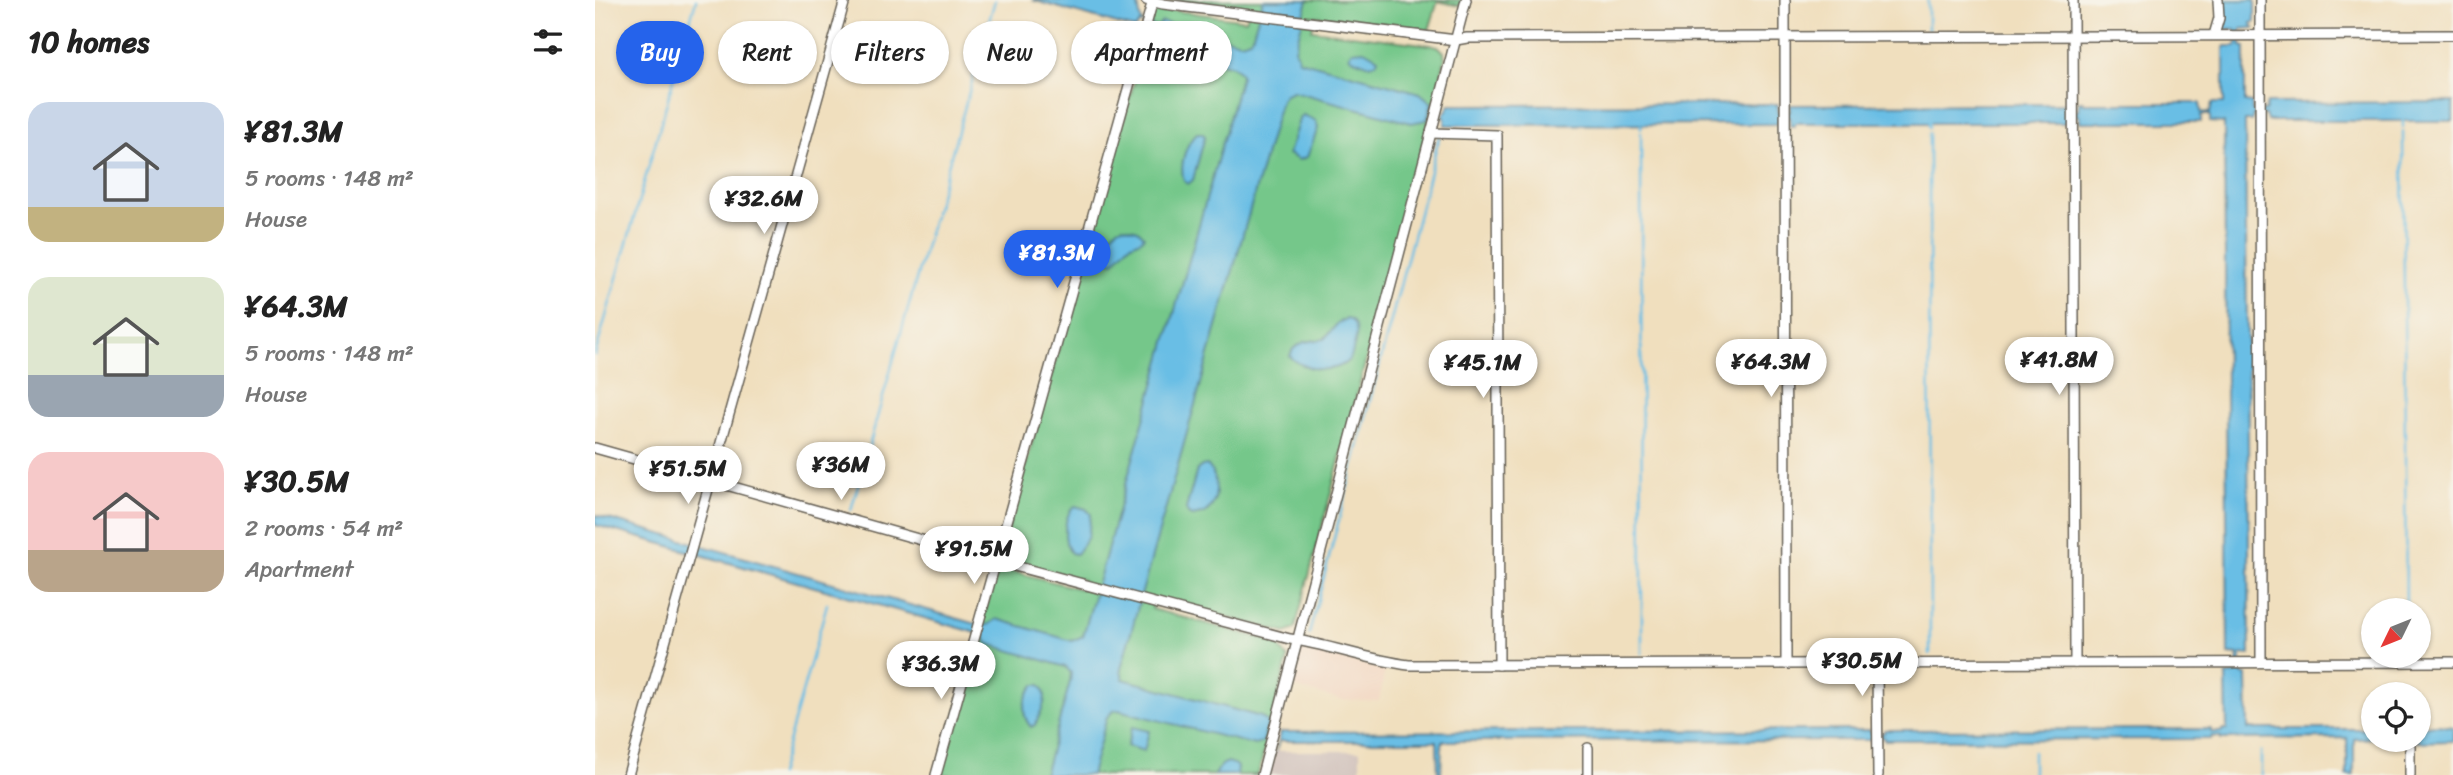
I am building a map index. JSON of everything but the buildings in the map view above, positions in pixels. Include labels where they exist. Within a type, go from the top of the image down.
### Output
[{"type":"street","points":[[628,775],[845,0]]},
{"type":"street","points":[[1262,775],[1466,0]]},
{"type":"street","points":[[1785,0],[1786,664]]},
{"type":"street","points":[[2073,0],[2075,663]]},
{"type":"street","points":[[2214,35],[2218,0]]},
{"type":"street","points":[[2260,0],[2258,107],[2261,662]]},
{"type":"street","points":[[936,775],[1146,24],[1150,1],[1456,40],[2453,35]]},
{"type":"street","points":[[1431,132],[1497,135],[1499,665]]},
{"type":"street","points":[[595,448],[996,561],[1298,641],[1385,662],[1409,665],[2453,662]]},
{"type":"street","points":[[1877,664],[1878,775]]},
{"type":"street","points":[[1588,748],[1588,775]]},
{"type":"street","points":[[2410,752],[2410,775]]},
{"type":"shaded area","points":[[1302,647],[1385,670],[1379,701],[1341,700],[1290,686]]},
{"type":"shaded area","points":[[1274,751],[1360,751],[1360,775],[1268,775]]},
{"type":"green space","points":[[1167,0],[1462,0],[1460,6],[1438,1],[1429,30],[1315,16],[1312,30],[1438,46],[1444,52],[1445,60],[1295,629],[1286,633],[1156,599],[1152,609],[1272,641],[1288,658],[1258,775],[939,775],[996,573],[1004,569],[1080,589],[1083,580],[1007,559],[1002,549],[1134,84],[1232,84],[1232,21],[1151,21],[1154,12],[1161,9],[1246,20],[1249,11]]},
{"type":"water","points":[[1032,0],[1123,0],[1138,4],[1141,21],[1107,21]]},
{"type":"water","points":[[1263,0],[1308,0],[1295,49],[1299,60],[1420,93],[1432,103],[1427,120],[1411,123],[1293,91],[1285,94],[1281,100],[1121,669],[1123,679],[1261,717],[1268,723],[1263,742],[1255,745],[1118,710],[1107,717],[1091,775],[1044,775],[1070,682],[1071,673],[1066,667],[988,644],[984,636],[970,631],[595,525],[595,515],[973,623],[988,625],[997,619],[1072,641],[1083,636],[1241,76],[1233,66],[1232,40],[1241,42],[1250,39]]},
{"type":"water","points":[[2222,0],[2255,0],[2255,22],[2251,23],[2254,28],[2241,29],[2241,46],[2245,47],[2245,102],[2252,103],[2252,111],[2265,111],[2267,103],[2453,102],[2453,121],[2267,121],[2265,115],[2253,115],[2252,121],[2245,121],[2250,655],[2241,654],[2241,674],[2247,675],[2248,729],[2361,729],[2361,739],[2354,739],[2354,775],[2347,775],[2347,738],[2221,739],[2212,736],[2211,739],[1884,740],[1883,737],[1871,740],[1442,741],[1441,775],[1438,775],[1437,741],[1279,741],[1276,752],[1281,732],[1870,730],[1871,733],[1884,733],[1884,730],[2227,730],[2226,675],[2237,674],[2238,655],[2228,654],[2224,123],[2210,122],[2210,115],[2201,115],[2201,122],[2080,122],[2079,115],[2067,115],[2066,123],[1795,123],[1795,126],[1790,126],[1790,117],[1779,117],[1778,124],[1445,125],[1445,118],[1442,117],[1450,105],[1778,104],[1778,112],[1790,112],[1790,105],[2066,104],[2066,111],[2078,111],[2079,101],[2200,103],[2201,112],[2210,113],[2212,103],[2224,103],[2224,48],[2237,46],[2236,29],[2223,29]]},
{"type":"water","points":[[1364,50],[1378,58],[1376,63],[1370,65],[1349,55],[1352,51]]},
{"type":"water","points":[[1303,115],[1316,121],[1318,128],[1307,157],[1299,160],[1288,154]]},
{"type":"water","points":[[1197,133],[1205,136],[1193,180],[1188,184],[1184,181],[1183,162],[1186,149]]},
{"type":"water","points":[[1123,226],[1138,230],[1144,236],[1129,245],[1114,262],[1108,261],[1107,251],[1111,235]]},
{"type":"water","points":[[1351,320],[1357,332],[1352,356],[1345,363],[1330,369],[1311,368],[1290,356],[1293,349],[1304,342],[1324,339],[1338,323]]},
{"type":"water","points":[[1207,465],[1216,483],[1215,497],[1203,514],[1192,516],[1186,509],[1197,470]]},
{"type":"water","points":[[1075,506],[1086,509],[1091,514],[1088,537],[1076,554],[1071,553],[1068,548],[1065,535],[1068,516]]},
{"type":"water","points":[[1034,685],[1040,685],[1045,699],[1035,725],[1031,727],[1025,716],[1024,706]]},
{"type":"water","points":[[2431,725],[2453,727],[2453,741],[2431,742]]},
{"type":"water","points":[[1132,727],[1149,731],[1144,751],[1127,746]]},
{"type":"water","points":[[1228,762],[1237,767],[1236,775],[1215,775],[1221,765]]},
{"type":"waterway","points":[[595,355],[696,0]]},
{"type":"waterway","points":[[851,510],[995,0]]},
{"type":"waterway","points":[[1928,0],[1928,30]]},
{"type":"waterway","points":[[2403,121],[2403,127]]},
{"type":"waterway","points":[[2403,131],[2406,598]]},
{"type":"waterway","points":[[1641,133],[1642,654]]},
{"type":"waterway","points":[[1929,133],[1930,654]]},
{"type":"waterway","points":[[1309,634],[1439,137]]},
{"type":"waterway","points":[[779,775],[827,604]]},
{"type":"waterway","points":[[2261,751],[2261,775]]},
{"type":"waterway","points":[[2033,752],[2033,775]]}]
